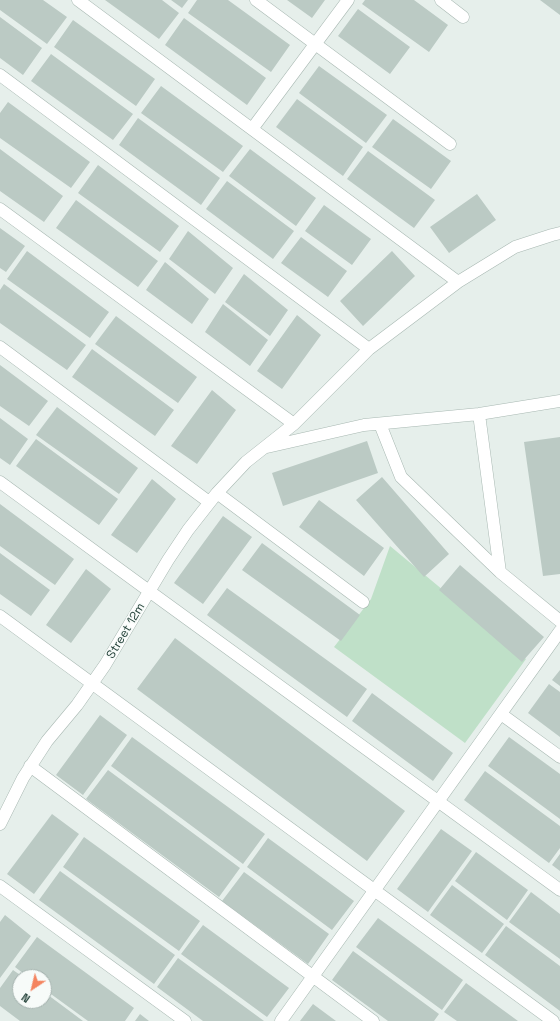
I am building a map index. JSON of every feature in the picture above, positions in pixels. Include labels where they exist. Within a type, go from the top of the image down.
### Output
[{"type":"street","points":[[78,0],[458,282]]},
{"type":"street","points":[[256,0],[450,144]]},
{"type":"street","points":[[252,128],[348,0]]},
{"type":"street","points":[[441,0],[463,17]]},
{"type":"street","points":[[0,76],[369,349]]},
{"type":"street","points":[[0,209],[294,424]]},
{"type":"street","name":"Street 12m","points":[[0,824],[30,766],[47,741],[77,705],[105,665],[168,560],[213,497],[246,462],[294,424],[369,349],[458,282],[516,248],[560,233]]},
{"type":"street","points":[[0,347],[363,602]]},
{"type":"street","points":[[264,447],[364,425],[480,414],[560,401]]},
{"type":"street","points":[[480,414],[500,572]]},
{"type":"street","points":[[380,424],[401,477],[500,572],[560,621]]},
{"type":"street","points":[[0,482],[560,890]]},
{"type":"street","points":[[0,616],[553,1021]]},
{"type":"street","points":[[281,1021],[560,631]]},
{"type":"street","points":[[501,714],[560,757]]},
{"type":"street","points":[[30,766],[373,1021]]},
{"type":"street","points":[[0,886],[185,1021]]},
{"type":"green space","points":[[390,546],[526,659],[465,743],[334,647],[371,599]]},
{"type":"building","points":[[0,0],[43,0],[67,17],[47,44],[0,10]]},
{"type":"building","points":[[105,0],[162,0],[179,13],[159,39]]},
{"type":"building","points":[[171,0],[188,0],[182,8]]},
{"type":"building","points":[[197,0],[228,0],[290,45],[271,72],[188,13]]},
{"type":"building","points":[[287,0],[325,0],[312,18]]},
{"type":"building","points":[[365,0],[414,0],[448,25],[429,52],[362,4]]},
{"type":"building","points":[[540,0],[560,0],[560,15]]},
{"type":"building","points":[[358,9],[410,47],[390,74],[338,36]]},
{"type":"building","points":[[0,17],[42,48],[23,75],[0,58]]},
{"type":"building","points":[[184,18],[266,78],[247,105],[165,45]]},
{"type":"building","points":[[73,20],[155,79],[136,106],[54,47]]},
{"type":"building","points":[[51,54],[133,114],[113,140],[31,81]]},
{"type":"building","points":[[319,66],[387,115],[366,143],[299,93]]},
{"type":"building","points":[[161,86],[243,146],[223,172],[141,113]]},
{"type":"building","points":[[297,99],[363,147],[343,176],[276,127]]},
{"type":"building","points":[[8,102],[90,162],[71,188],[0,138],[0,113]]},
{"type":"building","points":[[138,118],[220,178],[201,205],[119,145]]},
{"type":"building","points":[[393,119],[451,161],[431,189],[372,147]]},
{"type":"building","points":[[0,149],[63,196],[44,222],[0,191]]},
{"type":"building","points":[[250,149],[316,198],[296,226],[229,176]]},
{"type":"building","points":[[368,151],[435,200],[414,228],[347,179]]},
{"type":"building","points":[[98,165],[179,226],[160,252],[78,193]]},
{"type":"building","points":[[227,181],[294,231],[273,259],[206,209]]},
{"type":"building","points":[[477,194],[496,220],[449,253],[430,227]]},
{"type":"building","points":[[76,200],[158,261],[138,287],[56,228]]},
{"type":"building","points":[[324,205],[371,239],[352,265],[305,231]]},
{"type":"building","points":[[0,228],[25,246],[6,272],[0,268]]},
{"type":"building","points":[[188,231],[233,268],[215,294],[169,259]]},
{"type":"building","points":[[301,237],[347,271],[328,297],[281,263]]},
{"type":"building","points":[[27,251],[109,312],[90,338],[7,279]]},
{"type":"building","points":[[392,251],[415,276],[363,326],[340,301]]},
{"type":"building","points":[[165,262],[209,299],[192,324],[146,290]]},
{"type":"building","points":[[244,274],[288,310],[270,336],[225,302]]},
{"type":"building","points":[[4,284],[86,345],[67,370],[0,323],[0,290]]},
{"type":"building","points":[[223,304],[268,340],[250,366],[205,332]]},
{"type":"building","points":[[297,315],[321,335],[282,389],[257,371]]},
{"type":"building","points":[[116,316],[197,377],[178,403],[95,344]]},
{"type":"building","points":[[92,349],[174,410],[155,436],[72,377]]},
{"type":"building","points":[[0,365],[48,401],[29,426],[0,406]]},
{"type":"building","points":[[212,390],[236,410],[197,464],[171,446]]},
{"type":"building","points":[[57,407],[138,468],[119,494],[36,435]]},
{"type":"building","points":[[0,418],[28,439],[10,465],[0,458]]},
{"type":"building","points":[[560,437],[560,574],[543,576],[524,442]]},
{"type":"building","points":[[36,439],[118,499],[99,525],[16,466]]},
{"type":"building","points":[[367,441],[378,473],[283,506],[272,473]]},
{"type":"building","points":[[382,477],[449,554],[424,577],[356,500]]},
{"type":"building","points":[[152,479],[176,499],[137,553],[111,535]]},
{"type":"building","points":[[319,500],[384,548],[364,576],[299,527]]},
{"type":"building","points":[[0,504],[74,559],[55,585],[0,546]]},
{"type":"building","points":[[223,516],[252,537],[203,604],[174,583]]},
{"type":"building","points":[[262,543],[360,615],[341,641],[242,570]]},
{"type":"building","points":[[0,553],[50,590],[31,616],[0,594]]},
{"type":"building","points":[[460,565],[544,637],[522,662],[439,590]]},
{"type":"building","points":[[86,569],[111,589],[71,643],[46,625]]},
{"type":"building","points":[[227,588],[367,689],[347,717],[207,615]]},
{"type":"building","points":[[175,638],[405,811],[367,861],[137,689]]},
{"type":"building","points":[[560,670],[560,686],[552,680]]},
{"type":"building","points":[[549,684],[560,692],[560,737],[528,713]]},
{"type":"building","points":[[372,693],[453,753],[433,781],[352,721]]},
{"type":"building","points":[[100,715],[127,735],[83,795],[56,775]]},
{"type":"building","points":[[132,737],[265,834],[243,864],[111,766]]},
{"type":"building","points":[[509,737],[560,774],[560,819],[488,766]]},
{"type":"building","points":[[108,770],[240,868],[219,897],[86,799]]},
{"type":"building","points":[[485,771],[560,826],[560,848],[549,863],[464,800]]},
{"type":"building","points":[[52,814],[79,834],[34,894],[7,874]]},
{"type":"building","points":[[441,829],[472,851],[428,912],[397,889]]},
{"type":"building","points":[[84,837],[200,921],[179,951],[63,867]]},
{"type":"building","points":[[268,838],[354,901],[332,930],[247,867]]},
{"type":"building","points":[[476,852],[528,890],[507,920],[455,881]]},
{"type":"building","points":[[560,854],[560,871],[552,865]]},
{"type":"building","points":[[60,871],[175,955],[154,984],[39,900]]},
{"type":"building","points":[[244,872],[329,934],[308,964],[222,901]]},
{"type":"building","points":[[452,885],[504,924],[482,953],[430,915]]},
{"type":"building","points":[[531,892],[560,914],[560,959],[509,922]]},
{"type":"building","points":[[5,915],[31,936],[0,978],[0,922]]},
{"type":"building","points":[[378,918],[463,980],[442,1010],[356,947]]},
{"type":"building","points":[[203,925],[289,988],[267,1017],[181,954]]},
{"type":"building","points":[[506,926],[560,966],[560,1011],[485,955]]},
{"type":"building","points":[[37,937],[134,1008],[125,1021],[88,1021],[52,995],[52,969],[18,969],[15,967]]},
{"type":"building","points":[[353,951],[439,1014],[434,1021],[388,1021],[332,980]]},
{"type":"building","points":[[178,958],[264,1021],[203,1021],[157,987]]},
{"type":"building","points":[[12,971],[12,1009],[52,1009],[52,998],[83,1021],[20,1021],[0,1006],[0,988]]},
{"type":"building","points":[[466,983],[518,1021],[457,1021],[444,1012]]},
{"type":"building","points":[[313,1004],[336,1021],[300,1021]]},
{"type":"building","points":[[140,1014],[149,1021],[135,1021]]}]
